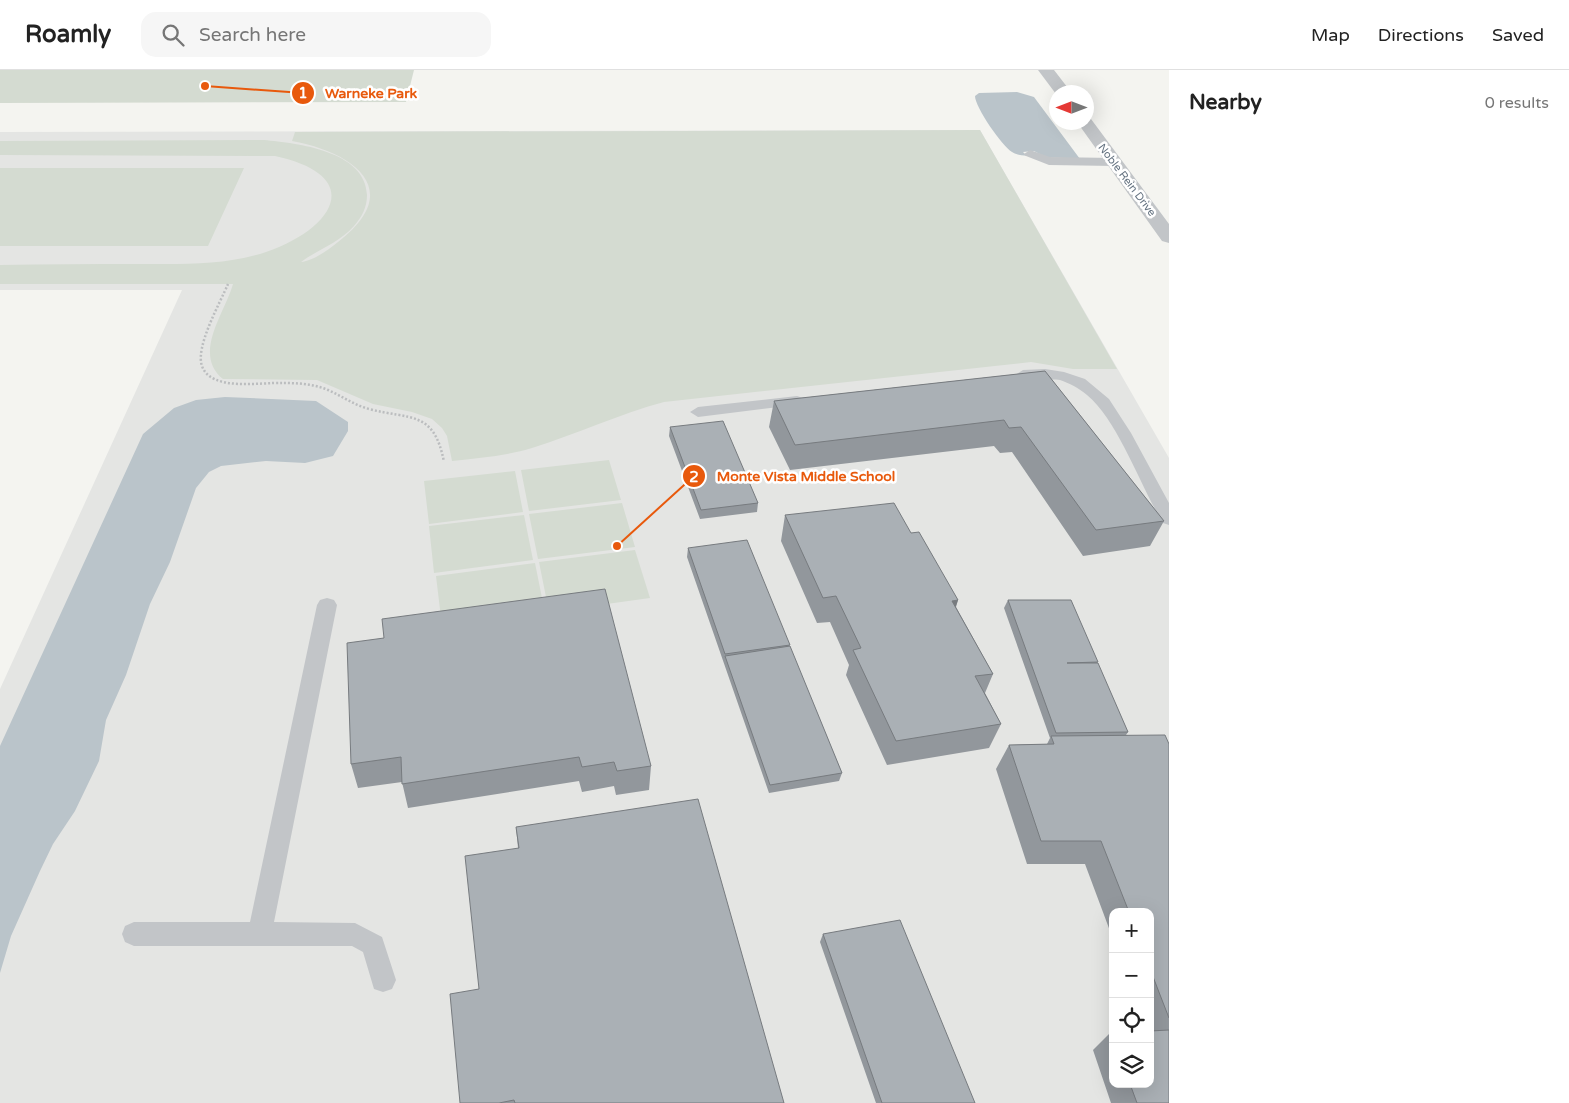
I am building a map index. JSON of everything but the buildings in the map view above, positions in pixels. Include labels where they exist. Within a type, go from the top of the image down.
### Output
[{"type":"street","points":[[1046,70],[1057,85]]},
{"type":"street","name":"Noble Rein Drive","points":[[1091,130],[1166,229]]},
{"type":"lane","points":[[1030,154],[1049,161],[1114,162]]},
{"type":"lane","points":[[1009,376],[1048,374],[1064,376],[1084,385],[1101,399],[1124,436],[1169,520]]},
{"type":"lane","points":[[698,412],[814,399]]},
{"type":"lane","points":[[260,933],[328,605]]},
{"type":"lane","points":[[134,934],[260,933],[356,935],[373,945],[383,980]]},
{"type":"path","points":[[228,284],[201,350],[200,362],[203,372],[212,379],[224,384],[313,385],[368,409],[414,418],[431,426],[438,434],[444,462]]},
{"type":"shaded area","points":[[0,70],[414,70],[406,102],[0,103]]},
{"type":"shaded area","points":[[1017,92],[1034,97],[1049,117],[1049,130],[1058,130],[1080,159],[1045,157],[1034,151],[1023,152],[1027,156],[1015,154],[996,135],[979,109],[975,96],[979,93]]},
{"type":"shaded area","points":[[980,130],[1169,458],[1169,1103],[0,1103],[0,689],[182,290],[0,290],[0,132]]},
{"type":"shaded area","points":[[980,130],[1117,369],[1073,369],[1031,362],[664,402],[522,451],[452,461],[447,436],[442,428],[432,419],[412,412],[373,404],[317,380],[223,379],[214,369],[210,358],[210,346],[213,333],[233,284],[0,284],[0,265],[202,263],[250,257],[290,242],[309,230],[323,217],[330,203],[331,189],[322,176],[304,165],[275,156],[0,155],[0,141],[264,140],[311,147],[341,158],[334,154],[314,146],[292,141],[295,132]],"holes":[[[355,168],[363,176],[370,190],[368,205],[358,223],[338,242],[325,252],[310,260],[301,262],[335,242],[354,226],[364,212],[367,195],[364,180]]]},
{"type":"shaded area","points":[[0,168],[244,168],[208,246],[0,246]]},
{"type":"shaded area","points":[[225,397],[316,401],[348,422],[348,431],[333,456],[305,463],[266,461],[221,466],[209,472],[196,488],[170,562],[150,604],[126,675],[106,720],[99,761],[75,811],[53,844],[40,871],[11,936],[0,973],[0,746],[143,434],[174,408],[196,400]]},
{"type":"shaded area","points":[[609,460],[621,500],[529,511],[521,470]]},
{"type":"shaded area","points":[[515,471],[523,512],[429,524],[424,481]]},
{"type":"shaded area","points":[[622,503],[635,547],[538,559],[529,514]]},
{"type":"shaded area","points":[[524,515],[533,560],[434,573],[429,526]]},
{"type":"shaded area","points":[[635,550],[650,598],[549,612],[539,562]]},
{"type":"shaded area","points":[[535,563],[545,613],[442,626],[436,576]]},
{"type":"place","name":"Warneke Park","points":[[205,86]]},
{"type":"place","name":"Monte Vista Middle School","points":[[617,546]]}]
